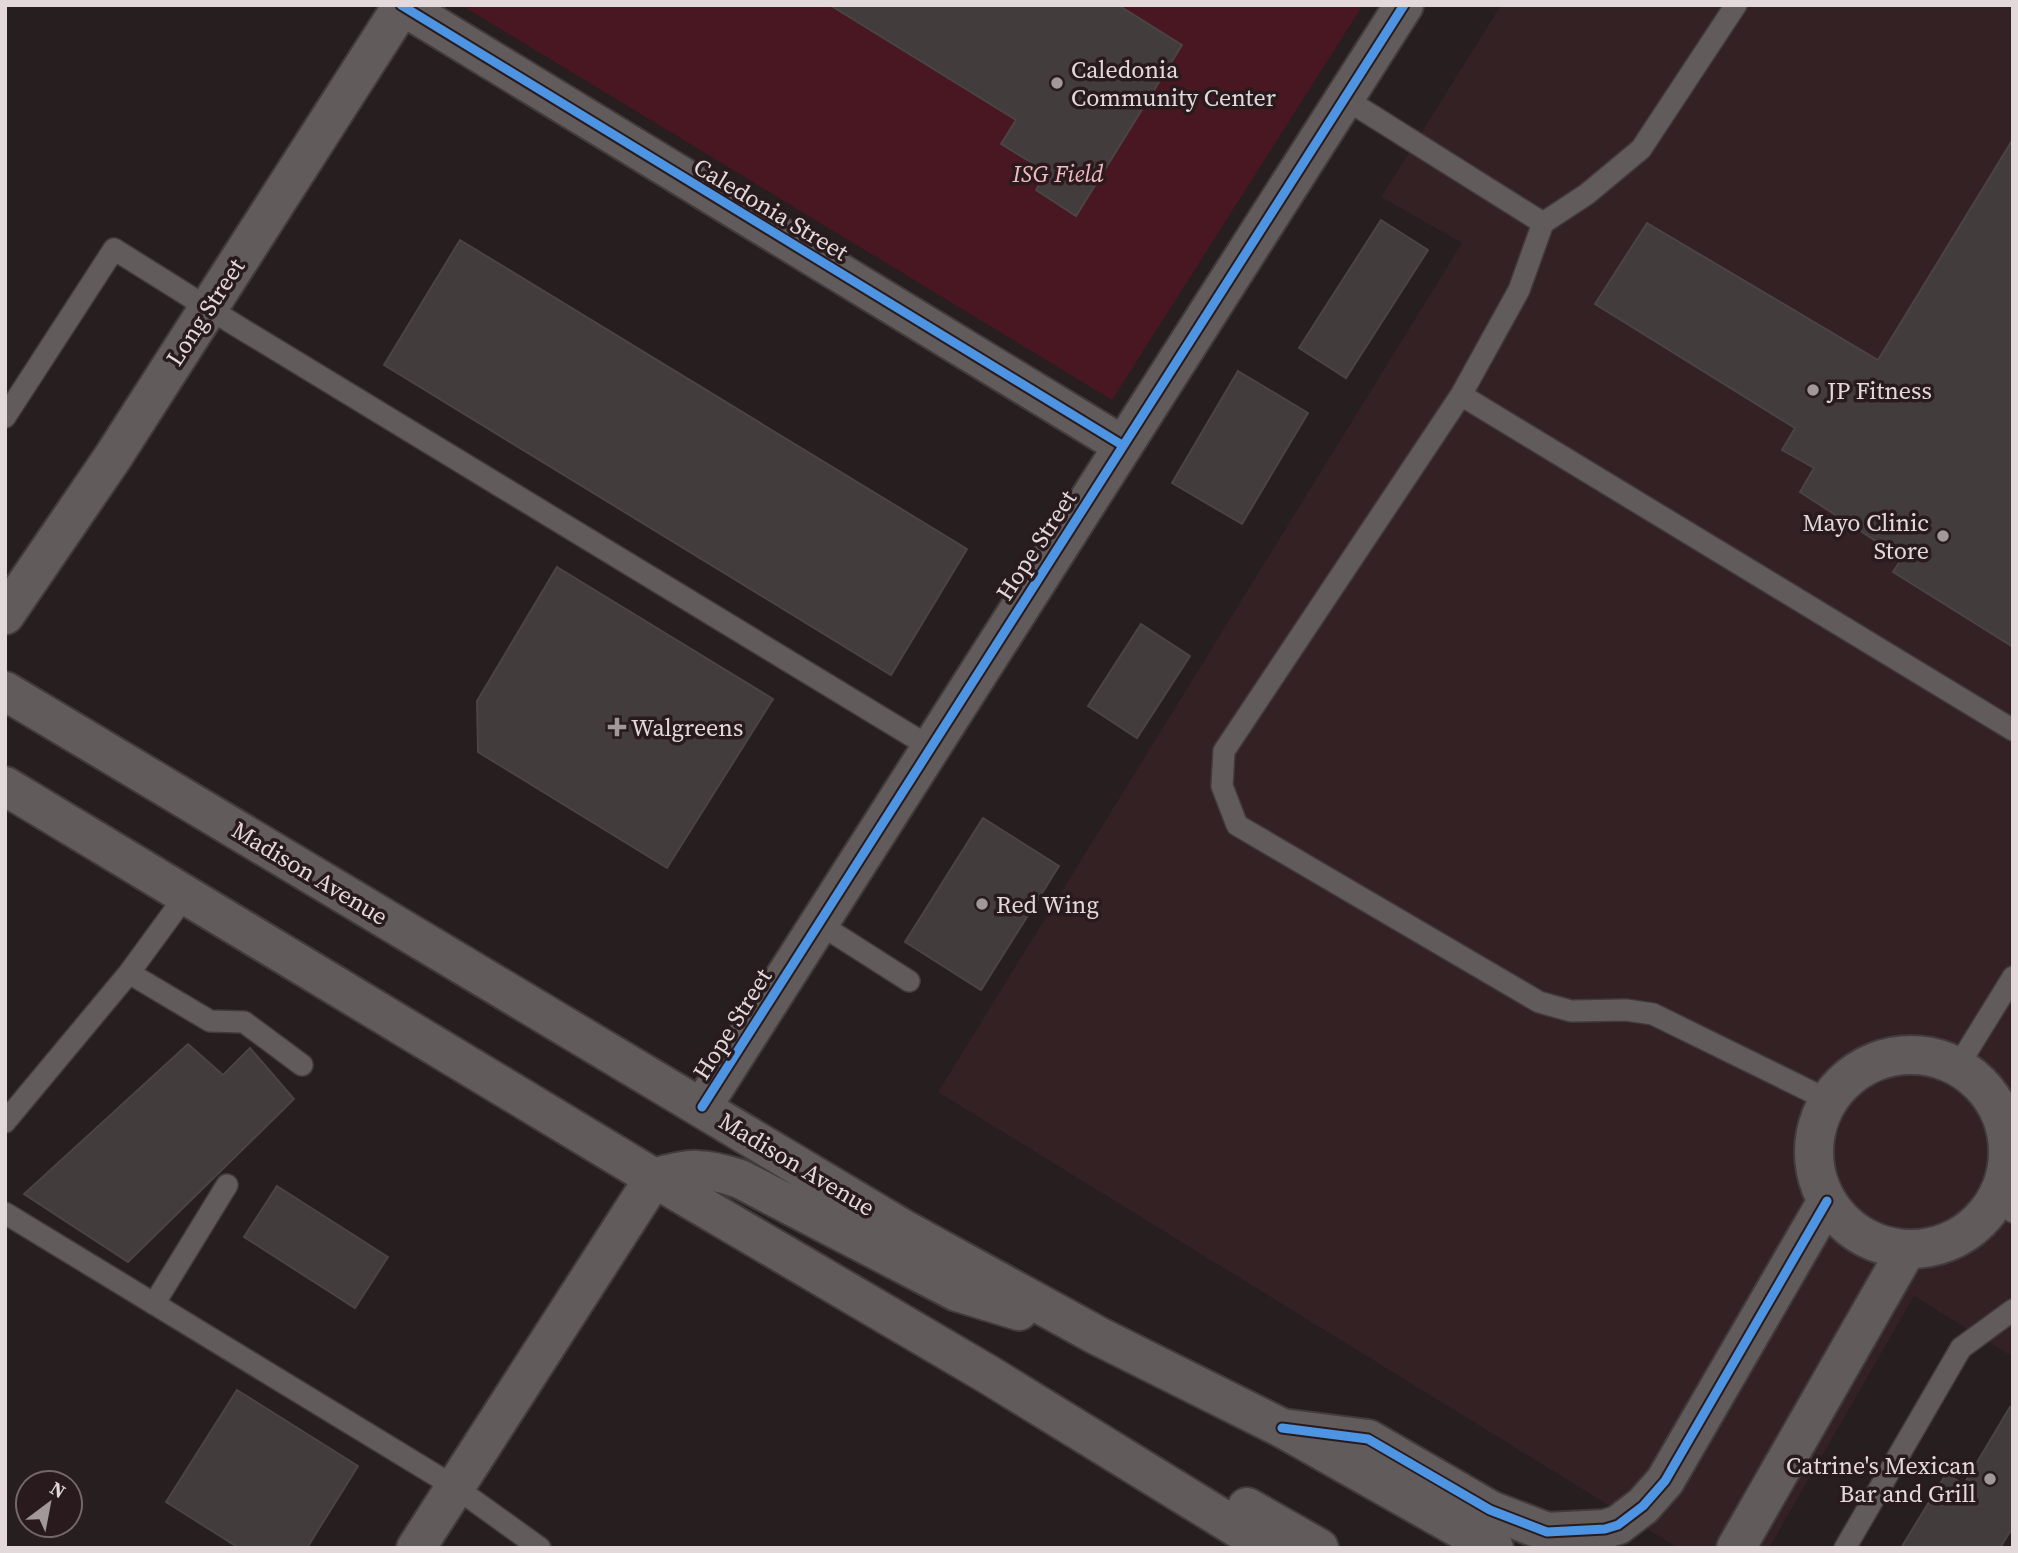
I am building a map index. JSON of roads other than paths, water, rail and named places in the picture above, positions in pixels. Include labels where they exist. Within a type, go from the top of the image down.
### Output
[{"type":"street","name":"Hope Street","points":[[702,1107],[1404,5]]},
{"type":"street","name":"Long Street","points":[[5,615],[113,457],[402,6]]},
{"type":"street","name":"Caledonia Street","points":[[402,6],[1122,445]]},
{"type":"street","name":"Madison Avenue","points":[[5,691],[905,1230],[1098,1336],[1282,1428],[1494,1548]]},
{"type":"street","points":[[5,786],[654,1178],[989,1376],[1270,1548]]},
{"type":"street","points":[[1930,1056],[1958,1066],[1983,1086],[2000,1111],[2008,1141],[2004,1206],[1958,1238],[1933,1247],[1907,1249],[1882,1245],[1860,1236],[1841,1220],[1827,1201],[1816,1176],[1814,1150],[1817,1124],[1828,1100],[1847,1077],[1872,1062],[1891,1057],[1930,1056]]},
{"type":"street","points":[[416,1548],[654,1178],[683,1170],[713,1170],[740,1179],[957,1292],[1098,1336]]},
{"type":"street","points":[[1282,1428],[1368,1439],[1490,1510],[1547,1532],[1618,1525],[1643,1506],[1665,1481],[1827,1201]]},
{"type":"street","points":[[1736,1548],[1907,1249]]},
{"type":"street","points":[[989,1376],[1238,1502],[1319,1548]]},
{"type":"lane","points":[[1736,5],[1641,149],[1587,194],[1543,223],[1519,290],[1461,396],[1224,751],[1222,786],[1237,825],[1539,1002],[1571,1012],[1626,1010],[1653,1014],[1828,1100]]},
{"type":"lane","points":[[1344,98],[1543,223]]},
{"type":"lane","points":[[5,417],[114,249],[930,747]]},
{"type":"lane","points":[[1461,396],[2013,730]]},
{"type":"lane","points":[[5,1122],[128,973],[186,895]]},
{"type":"lane","points":[[818,923],[909,981]]},
{"type":"lane","points":[[128,973],[210,1021],[244,1022],[302,1065]]},
{"type":"lane","points":[[1958,1066],[2013,977]]},
{"type":"lane","points":[[155,1304],[228,1185]]},
{"type":"lane","points":[[5,1213],[456,1487],[540,1548]]},
{"type":"lane","points":[[1845,1548],[1961,1348],[2013,1310]]},
{"type":"place","name":"Caledonia Community Center","points":[[1057,83]]},
{"type":"place","name":"JP Fitness","points":[[1813,390]]},
{"type":"place","name":"Mayo Clinic Store","points":[[1943,536]]},
{"type":"place","name":"Walgreens","points":[[617,727]]},
{"type":"place","name":"Red Wing","points":[[982,904]]},
{"type":"place","name":"Catrine's Mexican Bar and Grill","points":[[1990,1479]]},
{"type":"park label","name":"ISG Field","points":[[1058,173]]}]
